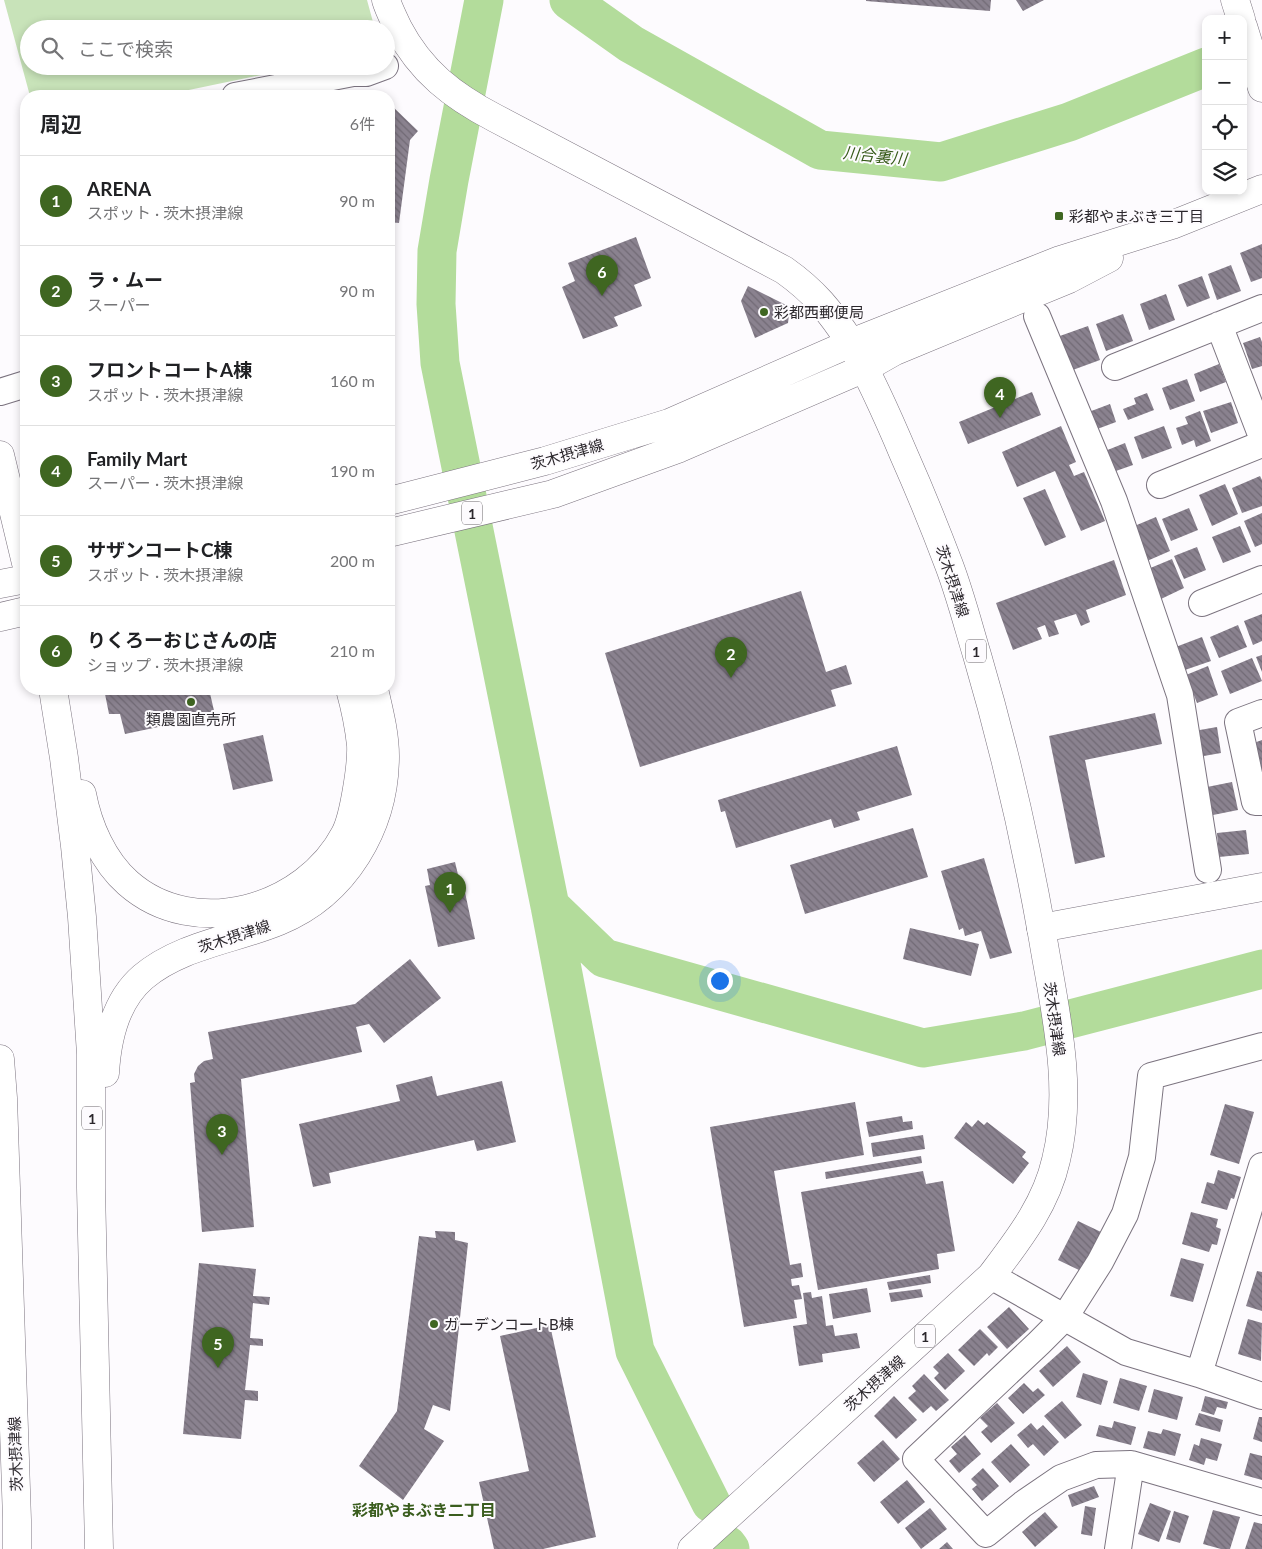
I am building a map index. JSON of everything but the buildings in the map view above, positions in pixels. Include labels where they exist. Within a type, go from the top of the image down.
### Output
[{"type":"main road","points":[[386,0],[394,20]]},
{"type":"main road","points":[[1235,0],[1240,15]]},
{"type":"main road","points":[[395,21],[408,48],[438,81],[463,100],[784,270],[805,285],[831,313],[851,343],[1060,260],[1172,226]]},
{"type":"main road","points":[[1247,39],[1262,88]]},
{"type":"main road","points":[[865,368],[895,351],[1068,279],[1172,226],[1262,189]]},
{"type":"main road","name":"茨木摂津線","points":[[395,499],[545,461],[669,423],[851,343],[865,368],[931,517],[964,612],[996,719],[1014,793],[1041,928],[1063,1068],[1062,1121],[1056,1160],[1045,1194],[1024,1233],[991,1276],[692,1549]]},
{"type":"main road","name":"茨木摂津線","points":[[395,532],[553,494],[680,448],[865,368]]},
{"type":"main road","points":[[0,455],[20,528]]},
{"type":"main road","points":[[0,584],[20,580]]},
{"type":"main road","points":[[0,617],[20,612]]},
{"type":"main road","name":"茨木摂津線","points":[[54,695],[66,768],[82,917],[92,1054],[91,1188],[99,1549]]},
{"type":"main road","name":"茨木摂津線","points":[[64,695],[82,797],[95,836],[105,854],[128,883],[147,897],[179,909],[206,914],[239,911],[266,903],[287,893],[316,872],[341,841],[346,832],[354,804],[361,753],[351,695]]},
{"type":"main road","name":"茨木摂津線","points":[[91,1188],[103,1139],[105,1080],[110,1036],[119,1010],[141,978],[155,968],[182,954],[278,921],[303,909],[341,877],[360,850],[379,806],[384,769],[384,742],[375,695]]},
{"type":"main road","points":[[1041,928],[1262,887]]},
{"type":"main road","name":"茨木摂津線","points":[[0,1059],[3,1098],[17,1549]]},
{"type":"main road","name":"茨木摂津線","points":[[0,1306],[5,1416],[17,1520]]},
{"type":"street","points":[[395,61],[408,48]]},
{"type":"street","points":[[264,90],[338,75]]},
{"type":"street","points":[[1115,367],[1262,308]]},
{"type":"street","points":[[1037,316],[1114,501],[1180,695],[1208,870]]},
{"type":"street","points":[[1219,325],[1262,437]]},
{"type":"street","points":[[0,392],[20,386]]},
{"type":"street","points":[[1160,485],[1262,444]]},
{"type":"street","points":[[1202,603],[1262,579]]},
{"type":"street","points":[[1262,713],[1238,722],[1255,802],[1262,802]]},
{"type":"street","points":[[1262,1046],[1151,1076],[1142,1157],[1125,1214],[1100,1262],[1064,1317],[1039,1343],[916,1458],[986,1534],[1023,1504],[1061,1478],[1096,1465],[1131,1464],[1262,1502]]},
{"type":"street","points":[[1198,1374],[1262,1166]]},
{"type":"street","points":[[991,1276],[1126,1352],[1262,1396]]},
{"type":"street","points":[[1118,1549],[1131,1464]]},
{"type":"green space","points":[[4,0],[367,0],[372,20],[20,20],[20,59]]},
{"type":"green space","points":[[24,75],[261,75],[189,90],[28,90]]},
{"type":"waterway","points":[[484,0],[437,251],[436,304],[440,363],[550,906],[635,1351],[711,1503]]},
{"type":"waterway","name":"川合裏川","points":[[569,0],[631,44],[820,150],[941,162],[1069,122],[1202,69]]},
{"type":"waterway","points":[[550,906],[604,958],[923,1048],[1024,1031],[1262,969]]},
{"type":"waterway","points":[[727,1545],[730,1549]]},
{"type":"place","name":"彩都やまぶき三丁目","points":[[1059,216]]},
{"type":"place","name":"りくろーおじさんの店","points":[[602,296]]},
{"type":"place","name":"彩都西郵便局","points":[[764,312]]},
{"type":"place","name":"Family Mart","points":[[1000,418]]},
{"type":"place","name":"ラ・ムー","points":[[731,678]]},
{"type":"place","name":"類農園直売所","points":[[191,702]]},
{"type":"place","name":"ARENA","points":[[450,913]]},
{"type":"place","name":"フロントコートA棟","points":[[222,1155]]},
{"type":"place","name":"ガーデンコートB棟","points":[[434,1324]]},
{"type":"place","name":"サザンコートC棟","points":[[218,1368]]},
{"type":"district","name":"彩都やまぶき二丁目","points":[[424,1509]]}]
